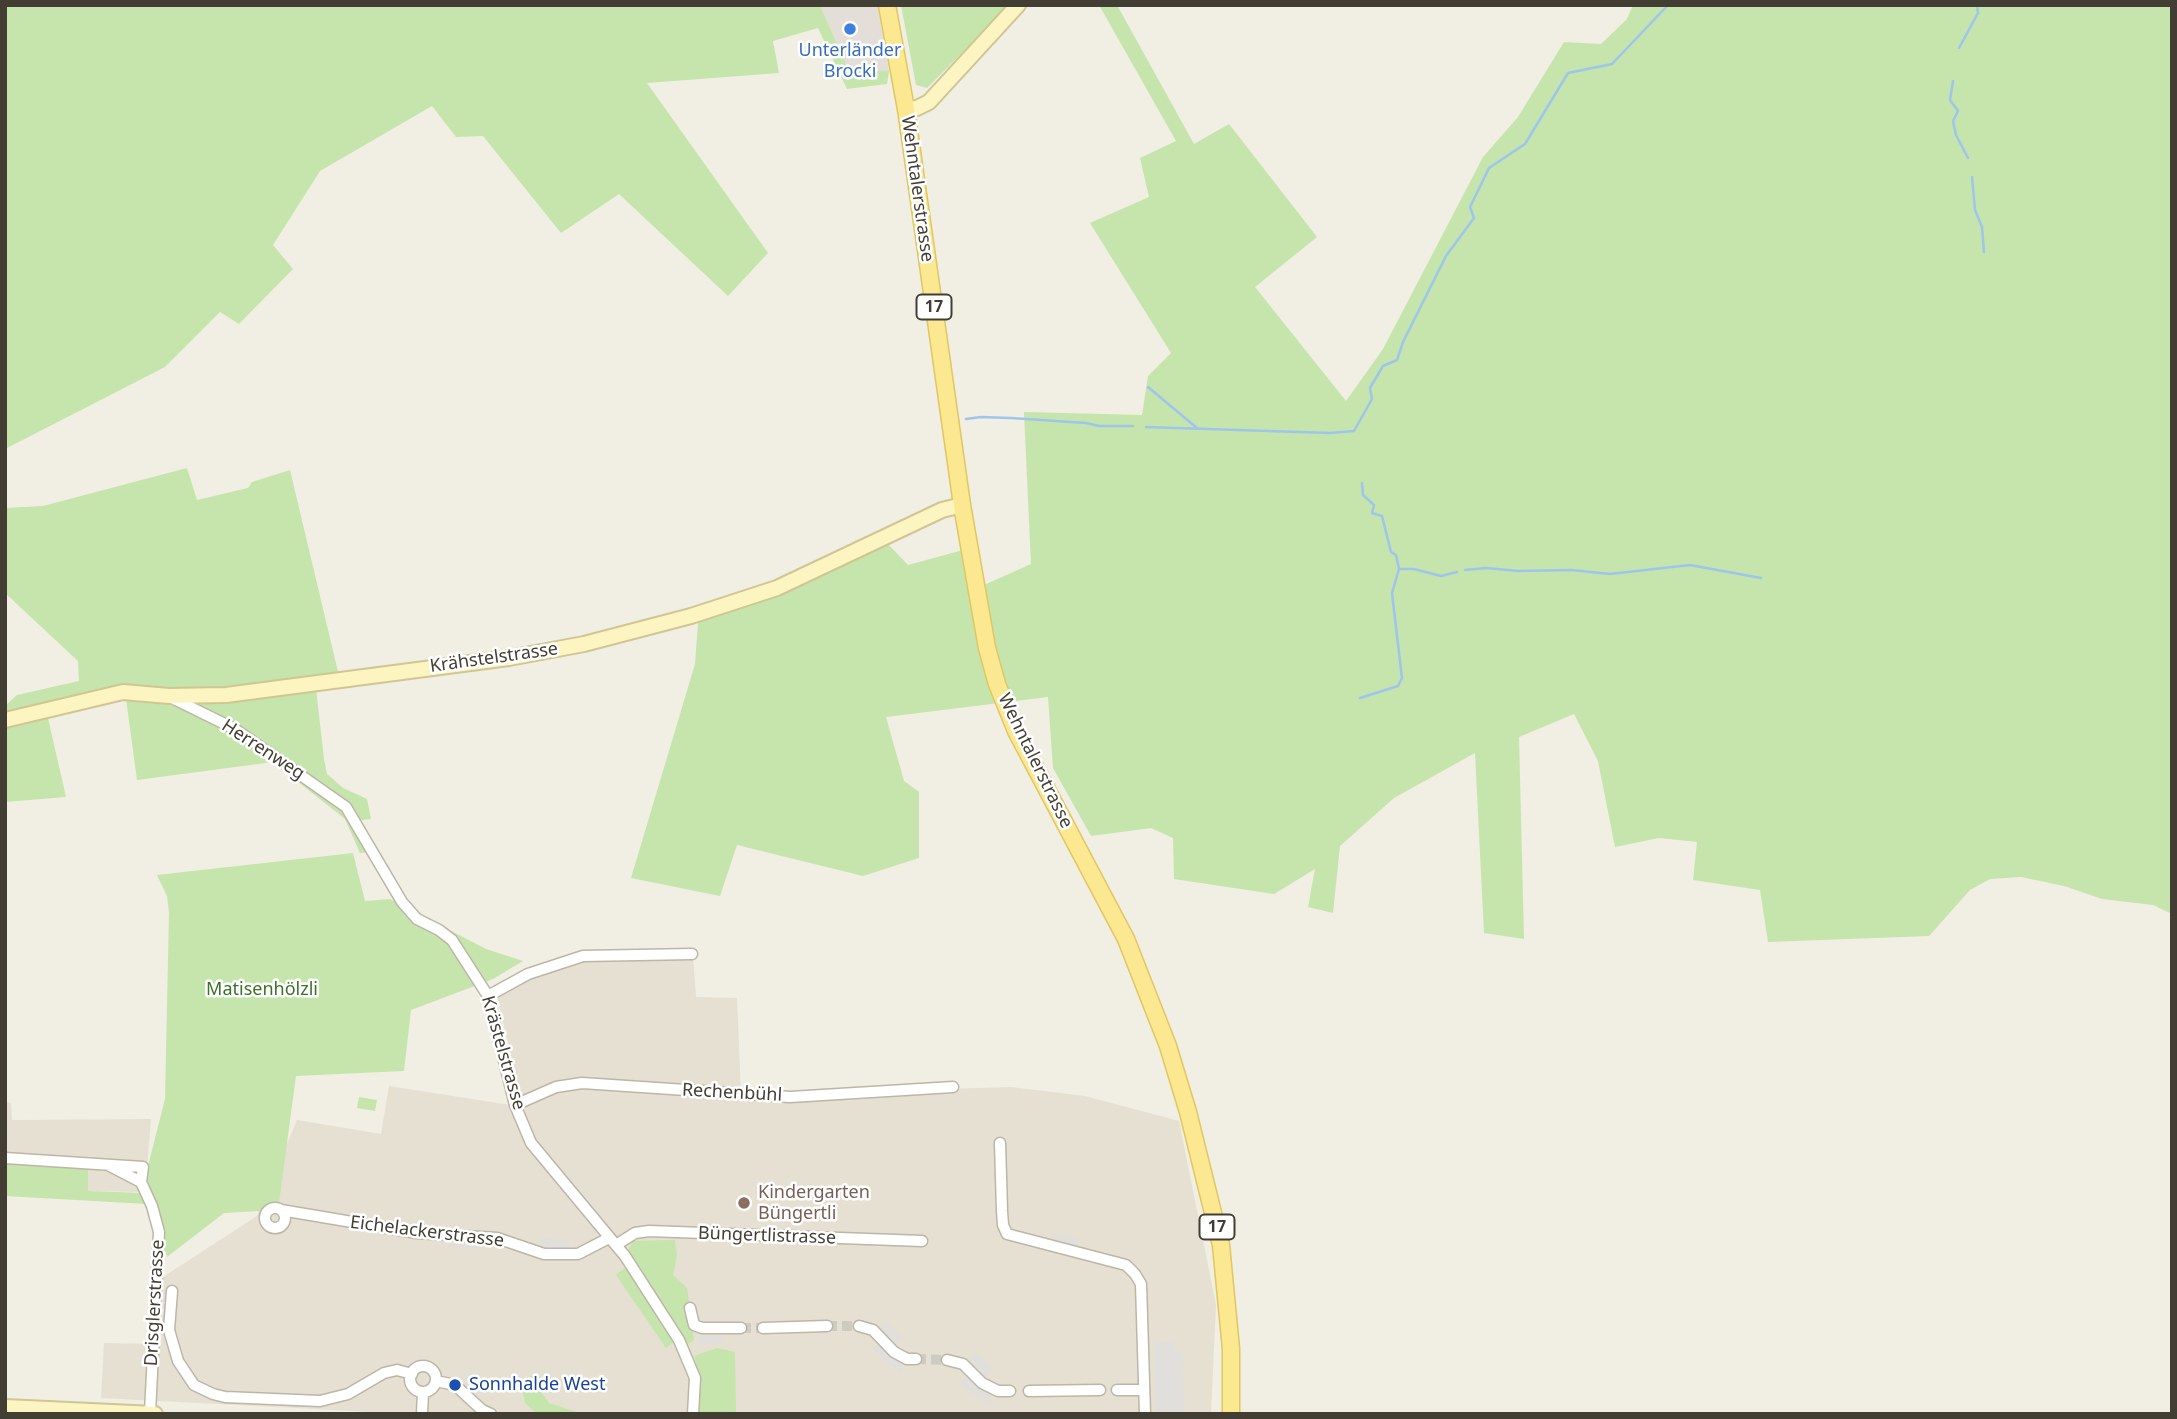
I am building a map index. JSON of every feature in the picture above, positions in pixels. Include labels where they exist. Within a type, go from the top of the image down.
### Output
[{"type":"main road","name":"Wehntalerstrasse","points":[[887,5],[906,109],[981,621],[1002,696],[1028,755],[1126,939],[1168,1046],[1188,1112],[1221,1245],[1231,1349],[1231,1414]]},
{"type":"main road","points":[[906,109],[917,108],[929,102],[1018,5]]},
{"type":"main road","name":"Krähstelstrasse","points":[[5,720],[122,692],[169,696],[226,695],[509,658],[584,644],[691,616],[777,588],[942,510],[962,505]]},
{"type":"main road","points":[[5,1407],[153,1414]]},
{"type":"street","name":"Herrenweg","points":[[169,696],[235,729],[350,813]]},
{"type":"street","name":"Krästelstrasse","points":[[350,813],[402,902],[417,919],[452,940],[488,996],[515,1105],[531,1143],[612,1241],[656,1303],[685,1352],[695,1378],[694,1414]]},
{"type":"street","points":[[488,996],[528,974],[583,956],[692,954]]},
{"type":"street","name":"Rechenbühl","points":[[515,1105],[556,1087],[582,1083],[790,1097],[953,1087]]},
{"type":"street","points":[[1000,1143],[1003,1225],[1007,1234],[1126,1265],[1141,1284],[1145,1414]]},
{"type":"street","name":"Drisglerstrasse","points":[[5,1158],[143,1167],[141,1182],[152,1206],[159,1232],[153,1414]]},
{"type":"street","name":"Eichelackerstrasse","points":[[281,1210],[417,1233],[497,1238],[544,1254],[578,1254],[612,1241]]},
{"type":"street","name":"Büngertlistrasse","points":[[612,1241],[649,1231],[922,1241]]},
{"type":"street","points":[[172,1291],[169,1330],[178,1361],[194,1385],[213,1394],[225,1397],[320,1401],[348,1394],[384,1373],[397,1370],[412,1374]]},
{"type":"street","points":[[690,1308],[694,1325],[702,1328],[741,1328]]},
{"type":"street","points":[[763,1328],[827,1326]]},
{"type":"street","points":[[859,1326],[873,1330],[894,1352],[907,1359],[916,1359]]},
{"type":"street","points":[[947,1360],[963,1364],[982,1383],[998,1391],[1010,1391]]},
{"type":"street","points":[[418,1367],[427,1367],[434,1372],[436,1381],[432,1389],[423,1392],[415,1390],[411,1385],[412,1374],[418,1367]]},
{"type":"street","points":[[436,1381],[455,1385],[491,1414]]},
{"type":"street","points":[[1030,1391],[1100,1390]]},
{"type":"street","points":[[1117,1390],[1143,1390]]},
{"type":"street","points":[[422,1414],[423,1392]]},
{"type":"shaded area","points":[[820,5],[878,5],[889,71],[849,71]]},
{"type":"shaded area","points":[[693,957],[696,997],[737,998],[741,1095],[1011,1087],[1085,1096],[1179,1121],[1216,1305],[1211,1414],[410,1414],[101,1398],[104,1343],[161,1344],[163,1277],[257,1216],[297,1120],[381,1134],[389,1086],[523,1107],[497,996],[534,975],[589,958]]},
{"type":"shaded area","points":[[5,1102],[11,1103],[12,1120],[151,1119],[145,1192],[87,1191],[89,1160],[5,1154]]},
{"type":"shaded area","points":[[1052,1233],[1077,1238],[1079,1248],[1055,1242]]},
{"type":"shaded area","points":[[541,1238],[568,1241],[570,1248],[556,1249],[538,1245]]},
{"type":"shaded area","points":[[449,1239],[480,1241],[479,1248],[448,1246]]},
{"type":"shaded area","points":[[885,1321],[903,1338],[896,1344],[880,1328]]},
{"type":"shaded area","points":[[698,1336],[722,1336],[722,1344],[698,1344]]},
{"type":"shaded area","points":[[1173,1342],[1174,1352],[1183,1352],[1184,1414],[1153,1414],[1153,1411],[1156,1411],[1154,1343]]},
{"type":"shaded area","points":[[879,1344],[887,1354],[904,1364],[901,1371],[891,1367],[873,1349]]},
{"type":"shaded area","points":[[976,1354],[994,1369],[985,1376],[970,1361]]},
{"type":"shaded area","points":[[968,1376],[975,1385],[992,1396],[989,1404],[969,1391],[961,1382]]},
{"type":"green space","points":[[5,5],[820,5],[849,71],[889,71],[887,84],[847,89],[818,28],[773,41],[779,73],[647,83],[768,253],[728,296],[619,194],[561,233],[483,136],[456,137],[432,106],[320,171],[273,245],[293,269],[239,324],[220,312],[165,367],[5,449]]},
{"type":"green space","points":[[901,5],[1010,5],[927,88],[916,85]]},
{"type":"green space","points":[[1099,5],[1117,5],[1194,144],[1229,124],[1317,237],[1255,287],[1346,401],[1383,349],[1483,157],[1518,117],[1564,42],[1601,44],[1627,19],[1633,5],[2172,5],[2172,914],[2153,905],[2102,899],[2064,886],[2021,877],[1990,879],[1970,890],[1929,936],[1768,942],[1760,890],[1693,880],[1697,842],[1659,838],[1615,847],[1598,761],[1574,714],[1519,737],[1524,939],[1484,933],[1475,753],[1394,798],[1340,846],[1333,913],[1308,907],[1315,869],[1274,894],[1174,879],[1173,838],[1151,828],[1091,836],[1053,768],[1048,697],[886,717],[904,781],[919,792],[919,858],[863,876],[737,845],[720,896],[631,878],[695,664],[698,623],[888,544],[908,565],[963,550],[973,590],[1031,564],[1024,412],[1142,415],[1148,376],[1171,353],[1090,223],[1149,197],[1140,158],[1176,141]]},
{"type":"green space","points":[[187,468],[197,500],[248,488],[252,482],[290,470],[339,676],[315,680],[327,774],[343,788],[367,799],[371,819],[355,821],[370,852],[360,853],[345,819],[273,762],[137,780],[124,684],[5,712],[5,706],[17,695],[79,681],[78,661],[5,593],[5,508],[43,506]]},
{"type":"green space","points":[[47,714],[66,797],[5,802],[5,724]]},
{"type":"green space","name":"Matisenhölzli","points":[[353,853],[365,901],[390,899],[486,949],[523,961],[493,979],[411,1010],[404,1071],[296,1076],[278,1210],[224,1213],[167,1257],[145,1178],[165,1099],[169,913],[167,896],[157,875]]},
{"type":"green space","points":[[359,1097],[377,1100],[375,1111],[357,1108]]},
{"type":"green space","points":[[5,1160],[88,1165],[88,1191],[143,1193],[147,1204],[5,1196]]},
{"type":"green space","points":[[675,1240],[677,1256],[673,1275],[687,1288],[694,1340],[688,1344],[627,1253],[633,1241]]},
{"type":"green space","points":[[626,1267],[674,1342],[666,1348],[616,1275]]},
{"type":"green space","points":[[717,1348],[735,1352],[736,1414],[699,1414],[700,1376],[694,1356]]},
{"type":"green space","points":[[533,1374],[543,1384],[541,1392],[549,1403],[577,1414],[537,1414],[525,1403],[522,1386]]},
{"type":"waterway","points":[[1146,427],[1330,433],[1354,431],[1372,399],[1370,388],[1383,366],[1397,360],[1403,342],[1446,256],[1474,218],[1470,207],[1489,168],[1525,144],[1568,73],[1612,64],[1668,5]]},
{"type":"waterway","points":[[1959,48],[1978,13],[1977,5]]},
{"type":"waterway","points":[[1953,81],[1950,100],[1958,111],[1953,121],[1956,135],[1968,158]]},
{"type":"waterway","points":[[1972,177],[1975,210],[1982,227],[1984,252]]},
{"type":"waterway","points":[[1148,387],[1197,428]]},
{"type":"waterway","points":[[966,419],[1011,418],[1099,426],[1133,426]]},
{"type":"waterway","points":[[1360,698],[1398,686],[1402,678],[1392,593],[1399,569],[1396,555],[1391,552],[1382,516],[1372,513],[1374,505],[1363,495],[1362,483]]},
{"type":"waterway","points":[[1465,570],[1571,570],[1610,574],[1690,565],[1761,578]]},
{"type":"waterway","points":[[1399,569],[1414,569],[1441,576],[1457,572]]},
{"type":"tunnel","points":[[827,1326],[859,1326]]},
{"type":"tunnel","points":[[741,1328],[763,1328]]},
{"type":"tunnel","points":[[916,1359],[947,1360]]},
{"type":"place","name":"Unterländer Brocki","points":[[850,29]]},
{"type":"place","name":"Kindergarten Büngertli","points":[[744,1203]]},
{"type":"place","name":"Sonnhalde West","points":[[455,1385]]}]
